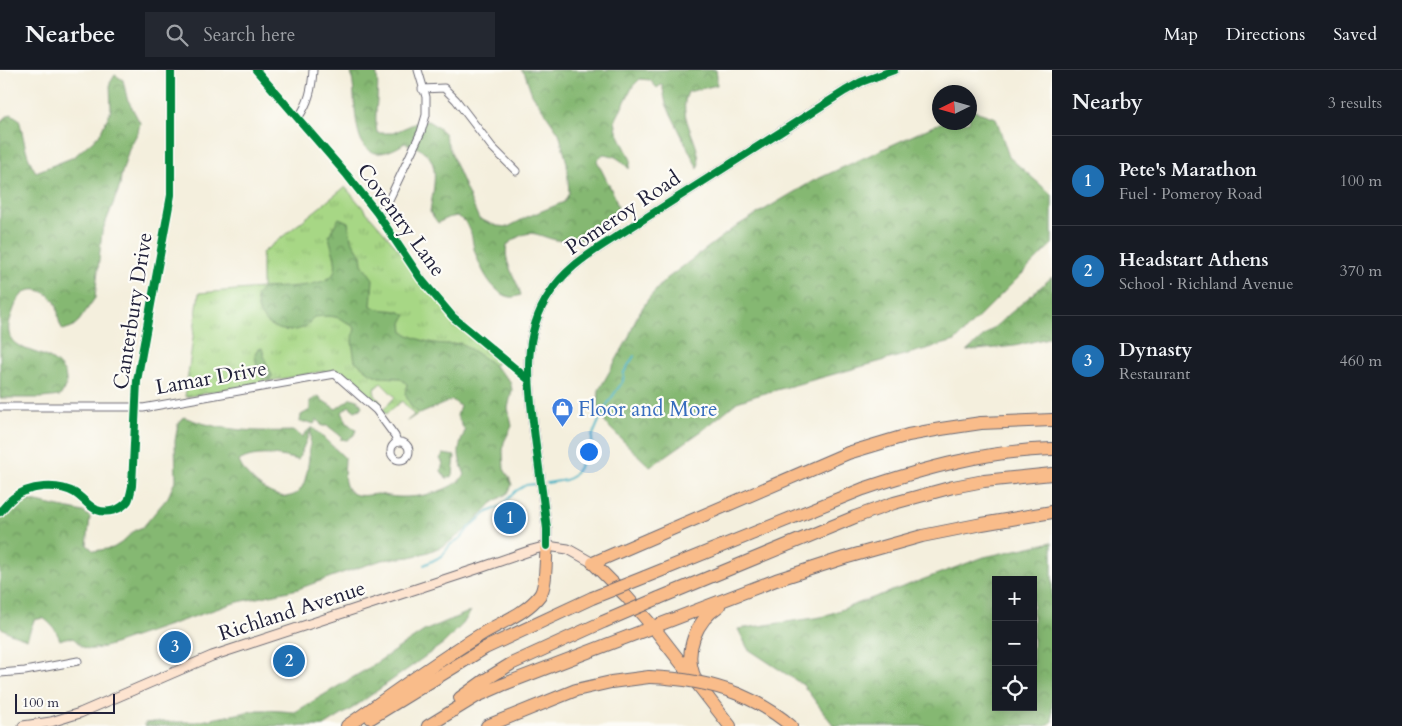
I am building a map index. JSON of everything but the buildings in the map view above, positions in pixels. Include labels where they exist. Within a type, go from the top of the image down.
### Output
[{"type":"highway","points":[[730,726],[654,628],[626,596],[592,563],[848,453],[908,435],[941,429],[981,423],[1052,420]]},
{"type":"highway","points":[[358,726],[485,648],[592,598],[862,489],[968,458],[1052,449]]},
{"type":"highway","points":[[427,726],[485,680],[511,664],[659,598],[855,517],[894,503],[984,481],[1052,474]]},
{"type":"highway","points":[[427,726],[502,684],[654,628],[776,580],[922,536],[1052,512]]},
{"type":"highway","points":[[347,726],[480,634],[533,603],[544,587],[547,546]]},
{"type":"highway","points":[[700,687],[693,672],[694,637],[700,624],[711,611],[730,598]]},
{"type":"highway","points":[[487,726],[576,690],[611,682],[649,677],[701,682],[738,694],[756,702],[780,717],[790,726]]},
{"type":"street","name":"Canterbury Drive","points":[[2,506],[28,489],[60,487],[75,493],[97,510],[108,511],[120,508],[128,500],[132,486],[137,381],[171,195],[171,70]]},
{"type":"street","name":"Coventry Lane","points":[[256,70],[377,214],[421,280],[453,317],[529,380]]},
{"type":"street","points":[[298,118],[305,108],[312,88],[314,70]]},
{"type":"street","points":[[377,214],[386,206],[421,132],[426,115],[426,97],[422,89],[418,70]]},
{"type":"street","name":"Pomeroy Road","points":[[547,546],[547,529],[529,380],[530,350],[538,317],[549,294],[576,264],[633,225],[838,95],[861,82],[892,70]]},
{"type":"street","points":[[422,89],[444,88],[456,100],[492,148],[516,171]]},
{"type":"street","name":"Lamar Drive","points":[[0,407],[143,408],[169,405],[335,374],[376,410],[395,436],[397,442]]},
{"type":"street","points":[[547,546],[568,550],[592,563]]},
{"type":"street","name":"Richland Avenue","points":[[24,726],[51,722],[80,714],[212,656],[547,546]]},
{"type":"street","points":[[0,672],[25,672],[78,661]]},
{"type":"green space","points":[[351,70],[376,70],[378,86],[377,133],[393,133],[418,122],[428,121],[436,126],[444,133],[479,219],[497,226],[508,227],[564,202],[569,193],[567,163],[559,133],[532,94],[525,74],[521,70],[716,70],[717,85],[688,92],[685,102],[687,121],[699,159],[698,169],[666,104],[662,84],[657,88],[650,80],[640,79],[633,86],[615,121],[617,131],[631,160],[629,169],[615,157],[603,154],[597,161],[615,197],[618,208],[603,226],[580,239],[572,241],[556,240],[530,233],[516,238],[507,245],[508,264],[521,295],[511,297],[497,290],[487,278],[476,255],[471,232],[465,222],[457,216],[447,218],[438,223],[430,212],[434,188],[434,171],[429,156],[405,143],[390,151],[378,153],[369,151],[363,144],[359,135],[355,111]]},
{"type":"green space","points":[[115,75],[123,80],[127,98],[140,123],[138,132],[129,149],[120,186],[102,232],[95,298],[79,321],[72,327],[63,330],[54,300],[42,291],[28,291],[18,301],[11,317],[9,328],[10,336],[19,346],[49,358],[59,365],[65,374],[66,385],[60,396],[0,398],[0,124],[3,119],[11,114],[19,119],[27,153],[36,172],[74,157],[100,134],[111,110],[110,83]]},
{"type":"green space","points":[[977,112],[996,118],[1009,157],[1052,195],[1052,244],[955,341],[737,402],[703,430],[650,467],[607,425],[598,411],[599,390],[628,339],[637,316],[649,298],[665,280],[735,227],[813,181],[932,127],[932,130],[977,130]]},
{"type":"green space","points":[[345,187],[497,363],[407,421],[414,415],[402,401],[386,414],[382,411],[395,397],[381,383],[374,389],[375,395],[382,404],[378,408],[347,377],[324,371],[185,397],[199,293],[262,288],[262,253]]},
{"type":"green space","points":[[339,218],[348,222],[351,239],[361,255],[362,264],[373,279],[371,306],[397,311],[406,315],[402,323],[403,332],[431,342],[461,343],[490,362],[510,381],[512,390],[508,408],[512,426],[504,442],[503,451],[504,469],[512,485],[508,493],[492,503],[467,529],[445,545],[428,552],[410,557],[382,560],[298,589],[234,603],[108,646],[88,649],[70,638],[60,640],[57,633],[43,618],[34,620],[27,639],[0,627],[0,514],[14,499],[23,499],[83,512],[90,517],[87,545],[94,551],[113,548],[135,530],[143,527],[168,497],[176,479],[175,441],[178,424],[184,417],[197,422],[238,430],[295,431],[301,437],[312,427],[345,458],[344,477],[346,486],[352,493],[359,495],[379,494],[407,497],[425,495],[451,486],[465,475],[459,453],[460,443],[465,431],[457,416],[460,406],[452,400],[420,414],[412,408],[405,394],[407,384],[400,378],[379,377],[370,373],[355,361],[352,342],[355,328],[345,321],[332,316],[314,317],[306,326],[300,329],[286,330],[273,326],[262,317],[258,309],[256,296],[263,288],[290,287],[322,282],[334,273],[335,259],[329,235]],"holes":[[[311,429],[306,475],[302,487],[295,494],[287,497],[267,491],[249,477],[243,469],[239,461],[252,456],[276,455],[298,460]]]},
{"type":"green space","points":[[1052,277],[1052,337],[1015,346],[967,351]]},
{"type":"green space","points":[[262,348],[272,375],[270,380],[262,378],[264,373],[258,371],[255,355],[257,350]]},
{"type":"green space","points":[[319,396],[336,409],[351,398],[358,400],[362,406],[360,409],[355,411],[349,406],[342,412],[347,423],[356,430],[354,435],[347,440],[340,439],[342,437],[328,426],[322,426],[317,419],[314,424],[300,422],[301,415],[310,410],[310,401]]},
{"type":"green space","points":[[443,454],[455,456],[453,475],[447,479],[441,471],[443,463],[440,459]]},
{"type":"green space","points":[[1052,542],[1052,722],[1046,726],[834,726],[803,685],[748,649],[738,629],[821,617],[984,557]]},
{"type":"green space","points":[[471,611],[463,624],[444,643],[353,708],[324,726],[145,726],[145,723],[154,722],[196,722],[258,710],[295,712],[367,669],[424,631]]},
{"type":"waterway","points":[[547,483],[566,480],[573,476],[580,466],[592,443],[592,437],[604,409],[623,381],[624,372],[634,356]]},
{"type":"waterway","points":[[424,565],[442,556],[450,545],[462,537],[486,513],[501,506],[516,491],[526,485],[535,484]]},
{"type":"cycle path","points":[[0,512],[9,501],[27,490],[44,487],[68,490],[101,511],[118,509],[129,499],[132,486],[137,381],[171,195],[171,70]]},
{"type":"cycle path","points":[[256,70],[347,175],[377,213],[421,279],[453,317],[529,380]]},
{"type":"cycle path","points":[[547,546],[547,529],[529,382],[529,364],[530,345],[534,327],[540,310],[555,285],[574,266],[596,250],[845,91],[861,82],[894,70]]},
{"type":"place","name":"Floor and More","points":[[562,428]]},
{"type":"place","name":"Pete's Marathon","points":[[510,518]]},
{"type":"place","name":"Dynasty","points":[[175,647]]},
{"type":"place","name":"Headstart Athens","points":[[289,661]]}]
